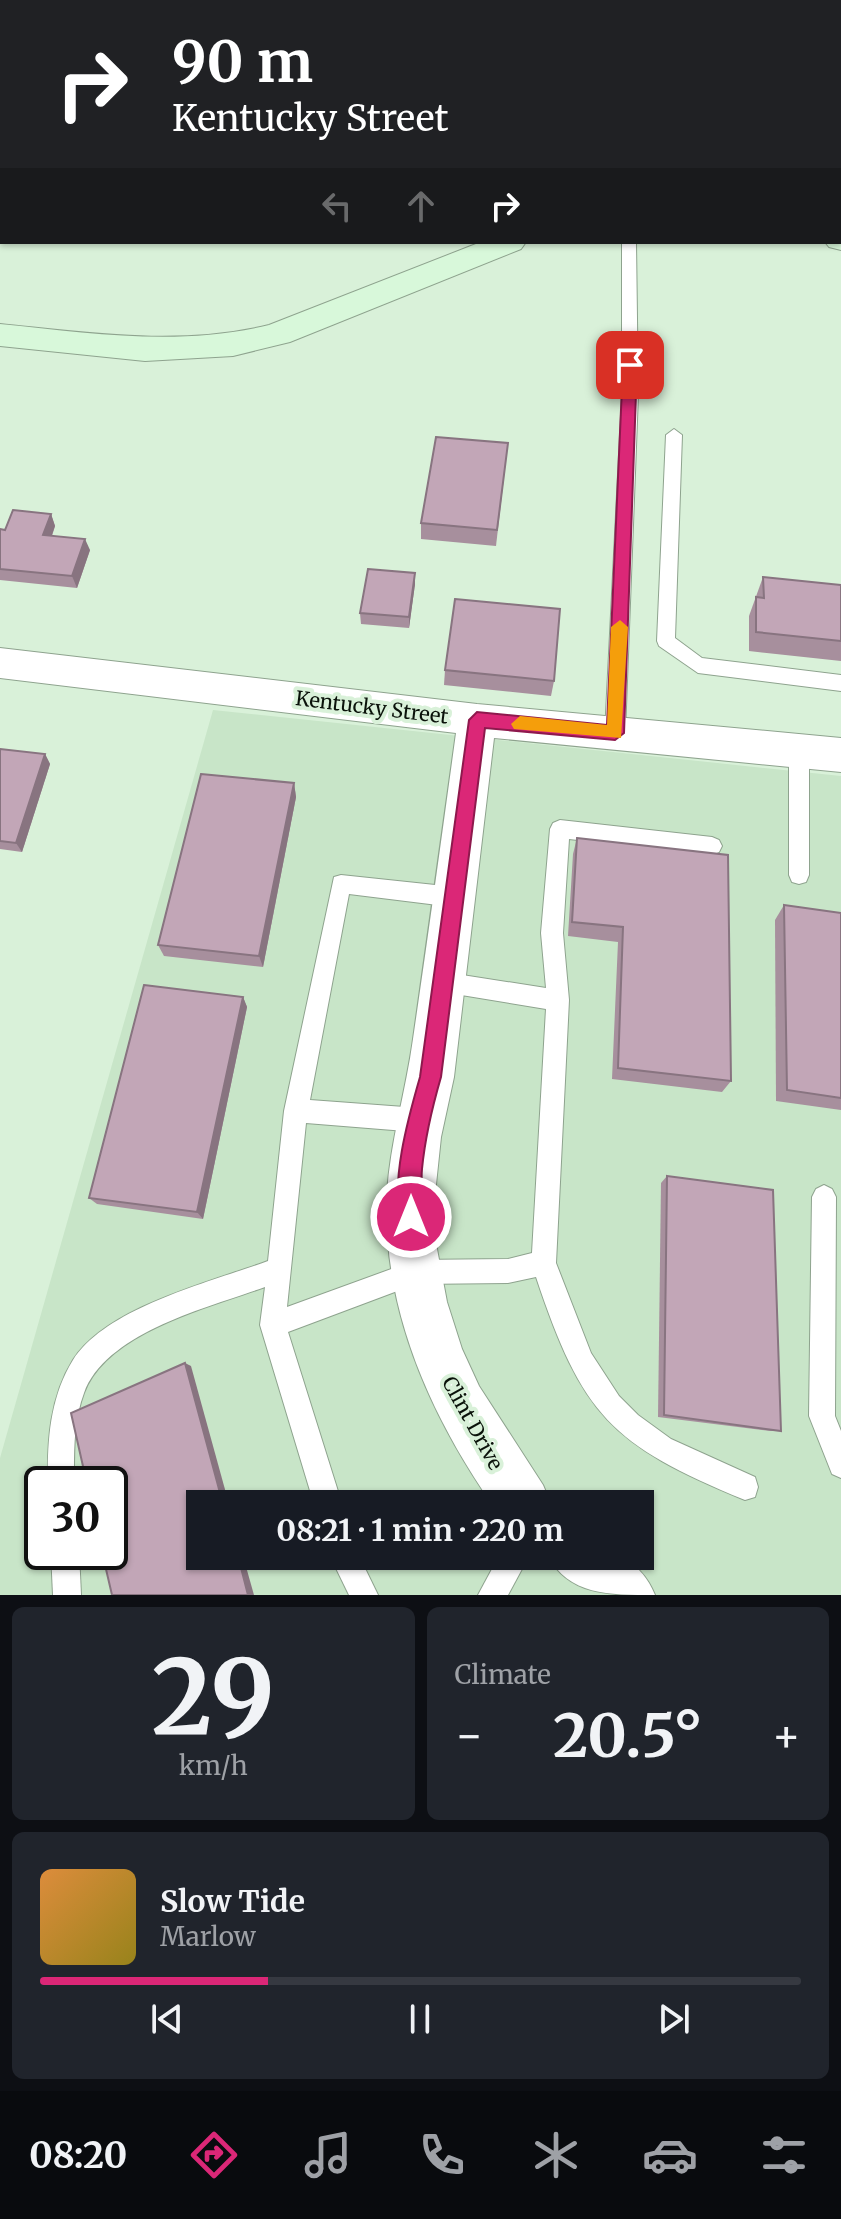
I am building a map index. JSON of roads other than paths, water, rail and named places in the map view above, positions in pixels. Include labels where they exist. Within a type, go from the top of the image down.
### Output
[{"type":"street","points":[[0,335],[145,350],[233,345],[278,334],[505,244]]},
{"type":"street","name":"Kentucky Street","points":[[0,663],[477,720],[841,755]]},
{"type":"street","name":"Clint Drive","points":[[477,720],[431,1077],[418,1120],[411,1172],[411,1240],[423,1312],[448,1383],[486,1453],[514,1490]]},
{"type":"street","points":[[594,1570],[627,1595]]},
{"type":"lane","points":[[615,733],[630,395],[629,244]]},
{"type":"lane","points":[[674,435],[666,641],[698,665],[841,683]]},
{"type":"lane","points":[[799,750],[799,875]]},
{"type":"lane","points":[[712,846],[560,829],[552,933],[558,1000],[544,1263],[570,1339],[603,1401],[652,1443],[745,1487]]},
{"type":"lane","points":[[324,1490],[274,1325],[296,1111],[341,884],[454,897]]},
{"type":"lane","points":[[443,982],[558,1000]]},
{"type":"lane","points":[[296,1111],[418,1120]]},
{"type":"lane","points":[[824,1197],[822,1416],[841,1465]]},
{"type":"lane","points":[[274,1325],[416,1272],[508,1271],[544,1263]]},
{"type":"lane","points":[[62,1466],[64,1412],[85,1365],[129,1328],[279,1269]]},
{"type":"lane","points":[[66,1570],[67,1595]]},
{"type":"lane","points":[[351,1570],[364,1595]]},
{"type":"lane","points":[[492,1595],[507,1570]]}]
